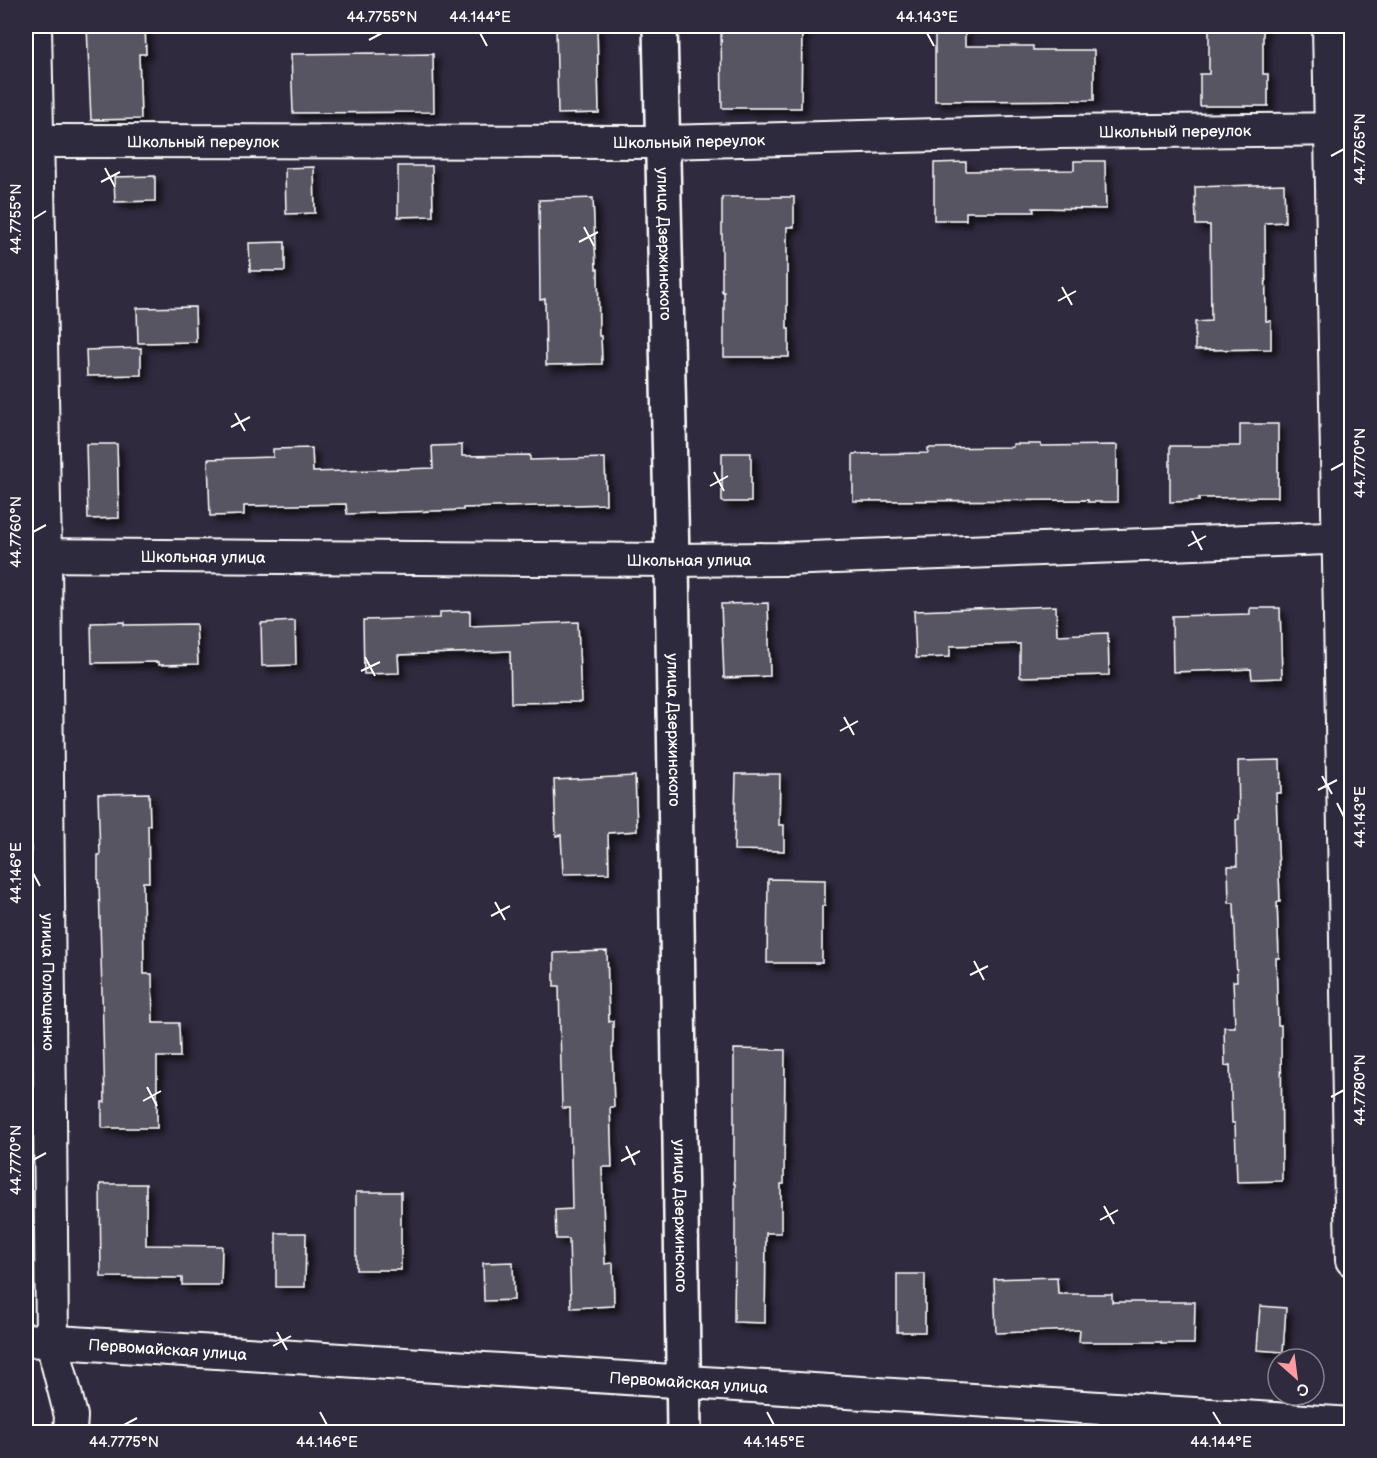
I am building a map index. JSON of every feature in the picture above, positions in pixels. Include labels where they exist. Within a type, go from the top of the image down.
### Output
[{"type":"street","name":"улица Полющенко","points":[[35,26],[31,141],[39,1341],[71,1416],[70,1432]]},
{"type":"street","name":"улица Дзержинского","points":[[660,26],[672,560],[684,1432]]},
{"type":"street","points":[[1329,26],[1341,130],[1352,1260]]},
{"type":"street","name":"Школьный переулок","points":[[31,141],[663,142],[1058,132],[1341,130]]},
{"type":"street","name":"Школьная улица","points":[[35,554],[784,559],[1345,537]]},
{"type":"street","name":"Первомайская улица","points":[[39,1341],[1352,1424]]},
{"type":"building","points":[[87,26],[145,26],[146,54],[139,54],[141,119],[91,120]]},
{"type":"building","points":[[556,26],[597,26],[599,113],[558,114]]},
{"type":"building","points":[[721,26],[802,26],[801,108],[722,108]]},
{"type":"building","points":[[1209,26],[1263,26],[1263,74],[1268,74],[1268,106],[1200,106],[1200,74],[1209,74]]},
{"type":"building","points":[[935,29],[965,29],[965,46],[1033,46],[1033,50],[1094,50],[1094,100],[935,101]]},
{"type":"building","points":[[376,53],[376,55],[433,54],[434,112],[293,113],[291,54]]},
{"type":"building","points":[[1074,161],[1105,161],[1106,209],[1033,208],[1034,212],[966,212],[966,220],[934,220],[934,163],[966,162],[966,171],[1074,170]]},
{"type":"building","points":[[398,166],[432,166],[433,216],[398,217]]},
{"type":"building","points":[[314,167],[315,213],[286,214],[285,168]]},
{"type":"building","points":[[155,176],[155,201],[115,202],[114,177]]},
{"type":"building","points":[[1284,184],[1285,222],[1265,223],[1266,321],[1271,321],[1271,349],[1195,350],[1195,322],[1211,321],[1210,225],[1196,225],[1195,187]]},
{"type":"building","points":[[722,197],[794,197],[794,227],[787,227],[789,357],[724,357]]},
{"type":"building","points":[[593,198],[602,364],[546,365],[545,299],[540,300],[539,200]]},
{"type":"building","points":[[285,242],[285,271],[250,271],[249,243]]},
{"type":"building","points":[[195,307],[196,342],[138,343],[137,308]]},
{"type":"building","points":[[141,348],[141,375],[87,376],[86,350]]},
{"type":"building","points":[[1240,424],[1278,424],[1278,497],[1199,498],[1199,501],[1170,502],[1170,446],[1240,446]]},
{"type":"building","points":[[86,444],[117,444],[119,518],[88,519]]},
{"type":"building","points":[[1013,444],[1117,445],[1117,502],[1088,502],[1088,500],[853,501],[853,454],[928,453],[928,448],[1013,447]]},
{"type":"building","points":[[462,445],[462,456],[530,455],[530,460],[605,458],[606,504],[347,514],[346,504],[244,506],[244,515],[210,516],[208,459],[273,457],[273,449],[312,448],[313,472],[433,468],[432,446]]},
{"type":"building","points":[[722,453],[751,453],[751,502],[722,502]]},
{"type":"building","points":[[768,603],[770,676],[724,678],[721,604]]},
{"type":"building","points":[[1056,606],[1057,635],[1108,633],[1109,675],[1020,677],[1020,644],[950,646],[950,657],[916,658],[914,611]]},
{"type":"building","points":[[1250,608],[1280,608],[1282,678],[1252,679],[1251,669],[1173,672],[1172,616],[1250,614]]},
{"type":"building","points":[[470,611],[470,626],[578,622],[581,702],[511,703],[510,651],[398,655],[399,673],[364,674],[363,620],[440,618],[440,612]]},
{"type":"building","points":[[295,621],[296,665],[262,666],[261,623]]},
{"type":"building","points":[[124,622],[124,625],[196,624],[198,664],[92,663],[91,623]]},
{"type":"building","points":[[1280,760],[1281,793],[1276,793],[1280,902],[1277,902],[1279,958],[1276,958],[1278,1025],[1281,1025],[1282,1181],[1237,1182],[1235,1123],[1232,1123],[1230,1065],[1225,1066],[1224,1027],[1235,1027],[1233,981],[1237,981],[1234,903],[1229,903],[1228,866],[1237,866],[1238,761]]},
{"type":"building","points":[[736,774],[780,774],[779,825],[784,825],[784,851],[734,850]]},
{"type":"building","points":[[635,776],[637,831],[608,833],[609,873],[563,874],[561,835],[556,836],[554,780]]},
{"type":"building","points":[[149,793],[149,882],[143,882],[144,974],[152,974],[153,1023],[179,1023],[180,1057],[157,1057],[157,1128],[102,1128],[102,1102],[105,1102],[98,883],[98,855],[100,855],[98,794]]},
{"type":"building","points":[[768,879],[825,880],[825,906],[822,906],[822,963],[767,963]]},
{"type":"building","points":[[607,951],[609,1022],[613,1021],[614,1107],[610,1107],[612,1167],[602,1167],[605,1264],[613,1263],[614,1306],[571,1308],[569,1239],[556,1239],[555,1210],[572,1209],[570,1108],[562,1108],[559,986],[554,986],[554,953]]},
{"type":"building","points":[[734,1049],[785,1050],[784,1184],[781,1184],[781,1233],[766,1233],[765,1323],[734,1322]]},
{"type":"building","points":[[100,1184],[146,1184],[146,1245],[222,1246],[221,1285],[182,1285],[182,1278],[101,1277]]},
{"type":"building","points":[[356,1192],[401,1192],[401,1270],[356,1270]]},
{"type":"building","points":[[276,1233],[306,1233],[305,1287],[276,1287]]},
{"type":"building","points":[[513,1262],[514,1300],[484,1301],[483,1263]]},
{"type":"building","points":[[897,1274],[925,1274],[925,1332],[897,1332]]},
{"type":"building","points":[[1057,1277],[1058,1294],[1112,1294],[1112,1302],[1195,1302],[1194,1344],[1079,1342],[1080,1330],[996,1333],[994,1279]]},
{"type":"building","points":[[1260,1306],[1286,1308],[1283,1347],[1266,1347],[1266,1351],[1257,1350]]}]
